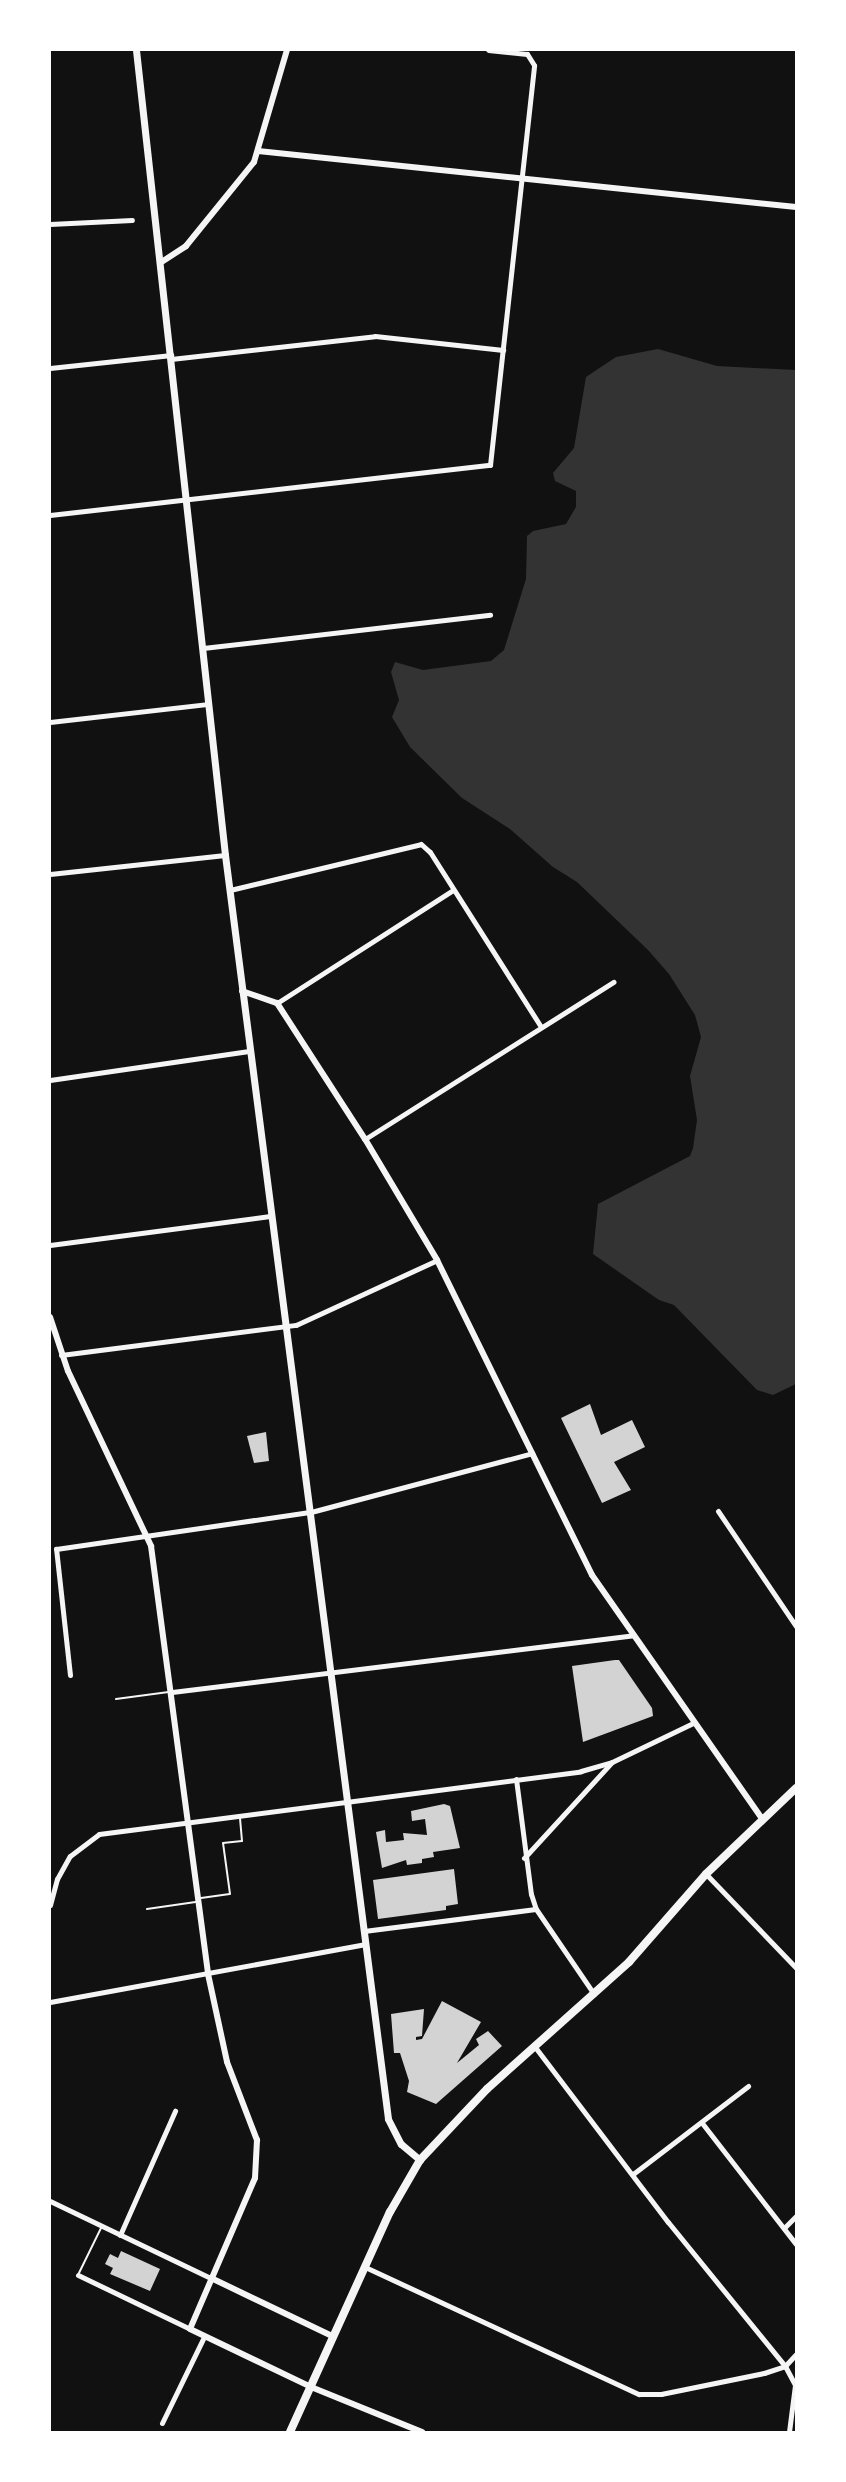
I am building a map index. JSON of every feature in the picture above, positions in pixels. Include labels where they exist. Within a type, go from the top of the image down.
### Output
[{"type":"main road","points":[[136,50],[225,855],[388,2119],[401,2144],[420,2160]]},
{"type":"main road","points":[[290,2433],[399,2194],[420,2160],[482,2094],[595,1996],[706,1874],[796,1788]]},
{"type":"street","points":[[160,263],[186,246],[247,172],[258,151],[287,50]]},
{"type":"street","points":[[50,515],[490,465],[534,72],[531,57],[488,50]]},
{"type":"street","points":[[258,151],[796,207]]},
{"type":"street","points":[[50,224],[132,220]]},
{"type":"street","points":[[50,368],[375,336],[503,350]]},
{"type":"street","points":[[203,648],[490,615]]},
{"type":"street","points":[[50,722],[209,704]]},
{"type":"street","points":[[230,890],[411,844],[427,848],[541,1027]]},
{"type":"street","points":[[50,874],[225,855]]},
{"type":"street","points":[[277,1003],[453,890]]},
{"type":"street","points":[[364,1139],[613,982]]},
{"type":"street","points":[[242,991],[277,1003],[364,1139],[437,1260],[582,1558],[693,1723],[762,1819]]},
{"type":"street","points":[[50,1080],[249,1052]]},
{"type":"street","points":[[50,1245],[270,1216]]},
{"type":"street","points":[[62,1355],[285,1327],[308,1321],[437,1260]]},
{"type":"street","points":[[50,1317],[62,1355],[147,1535],[172,1692],[208,1974],[224,2049],[253,2126],[258,2158],[251,2190],[190,2329]]},
{"type":"street","points":[[70,1675],[56,1549],[311,1512],[532,1453]]},
{"type":"street","points":[[718,1511],[796,1626]]},
{"type":"street","points":[[172,1692],[633,1635]]},
{"type":"street","points":[[50,1905],[63,1867],[89,1839],[113,1831],[581,1771],[612,1762],[693,1723]]},
{"type":"street","points":[[524,1858],[612,1762]]},
{"type":"street","points":[[516,1779],[524,1858],[536,1909],[595,1996]]},
{"type":"street","points":[[706,1874],[796,1968]]},
{"type":"street","points":[[364,1931],[536,1909]]},
{"type":"street","points":[[50,2002],[366,1944]]},
{"type":"street","points":[[536,2047],[633,2174],[786,2366],[795,2385],[789,2433]]},
{"type":"street","points":[[633,2174],[748,2086]]},
{"type":"street","points":[[120,2235],[175,2111]]},
{"type":"street","points":[[702,2123],[796,2244]]},
{"type":"street","points":[[50,2201],[334,2337]]},
{"type":"street","points":[[784,2228],[796,2216]]},
{"type":"street","points":[[365,2267],[639,2394],[661,2394],[786,2366],[796,2354]]},
{"type":"street","points":[[78,2274],[311,2387],[422,2433]]},
{"type":"street","points":[[162,2424],[204,2337]]},
{"type":"lane","points":[[116,1699],[172,1692]]},
{"type":"lane","points":[[147,1909],[231,1894],[223,1843],[242,1841],[239,1816]]},
{"type":"lane","points":[[78,2274],[102,2226]]},
{"type":"shaded area","points":[[658,349],[717,366],[796,370],[796,1384],[773,1395],[757,1390],[674,1305],[659,1300],[593,1254],[598,1204],[690,1156],[697,1120],[690,1076],[701,1037],[695,1015],[669,974],[648,950],[577,882],[553,867],[510,829],[462,798],[410,747],[392,717],[399,700],[391,672],[395,662],[423,670],[491,661],[504,650],[526,579],[527,536],[533,531],[566,524],[576,507],[576,491],[555,481],[553,473],[574,448],[586,377],[616,357]]},
{"type":"building","points":[[590,1404],[601,1435],[632,1420],[645,1447],[614,1462],[631,1490],[602,1503],[561,1418]]},
{"type":"building","points":[[266,1432],[269,1461],[254,1463],[247,1436]]},
{"type":"building","points":[[619,1660],[652,1708],[653,1716],[583,1742],[572,1666]]},
{"type":"building","points":[[444,1804],[450,1806],[460,1848],[433,1852],[434,1857],[422,1859],[422,1863],[407,1865],[406,1860],[382,1868],[376,1832],[385,1830],[386,1842],[404,1840],[403,1833],[427,1835],[425,1819],[412,1821],[411,1811]]},
{"type":"building","points":[[454,1869],[458,1904],[446,1906],[446,1910],[378,1919],[373,1880]]},
{"type":"building","points":[[442,2001],[481,2022],[457,2063],[479,2045],[476,2039],[488,2031],[502,2046],[436,2104],[407,2092],[409,2081],[400,2053],[394,2053],[391,2014],[424,2009],[422,2036],[416,2037],[416,2040],[422,2039]]},
{"type":"building","points":[[121,2251],[160,2269],[150,2291],[110,2274],[113,2268],[105,2264],[110,2254],[118,2258]]}]
